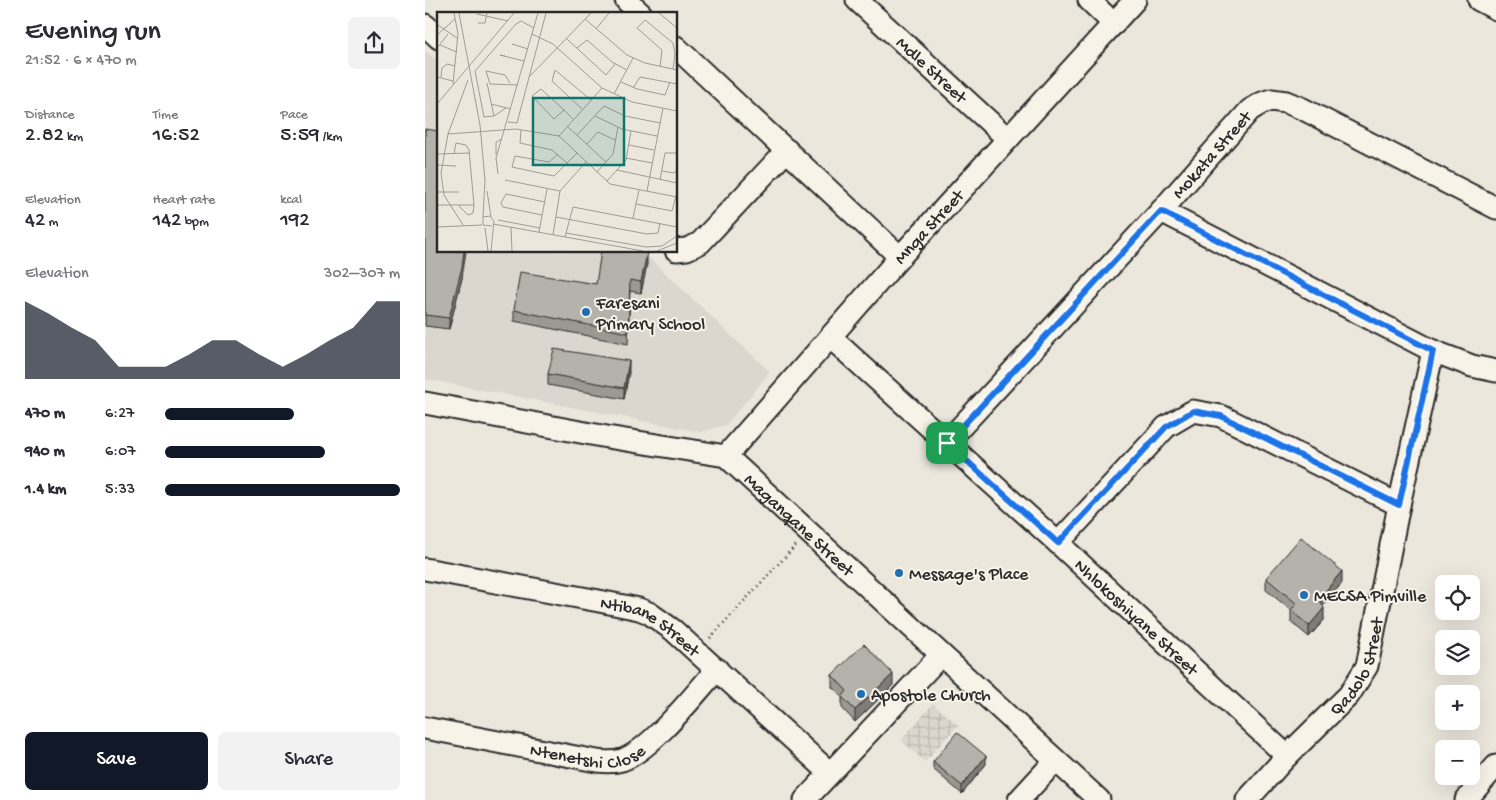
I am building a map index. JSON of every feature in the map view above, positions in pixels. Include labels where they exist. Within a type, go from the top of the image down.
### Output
[{"type":"street","points":[[626,0],[639,12]]},
{"type":"street","name":"Mdle Street","points":[[857,0],[1008,139]]},
{"type":"street","points":[[1089,0],[1114,24]]},
{"type":"street","name":"Mnga Street","points":[[726,456],[900,257],[1135,0]]},
{"type":"street","points":[[1479,0],[1496,8]]},
{"type":"street","points":[[425,25],[437,36]]},
{"type":"street","points":[[677,47],[900,257]]},
{"type":"street","name":"Mokata Street","points":[[947,443],[1161,211],[1246,114],[1261,103],[1271,100],[1286,102],[1303,109],[1496,208]]},
{"type":"street","points":[[677,250],[687,249],[699,243],[787,150]]},
{"type":"street","points":[[1161,211],[1433,351],[1472,366],[1496,371]]},
{"type":"street","name":"Nhlokoshiyane Street","points":[[830,337],[1058,543],[1287,756]]},
{"type":"street","name":"Qadolo Street","points":[[1247,800],[1287,756],[1349,695],[1367,666],[1399,505],[1433,351]]},
{"type":"street","points":[[425,402],[607,437],[726,456]]},
{"type":"street","points":[[1058,543],[1166,427],[1193,411],[1221,416],[1399,505]]},
{"type":"street","name":"Maganqane Street","points":[[726,456],[1099,800]]},
{"type":"street","name":"Ntibane Street","points":[[425,569],[639,610],[655,617],[717,669],[830,773]]},
{"type":"street","points":[[805,800],[941,655]]},
{"type":"street","name":"Ntenetshi Close","points":[[425,728],[591,760],[615,762],[631,756],[651,741],[717,669]]},
{"type":"street","points":[[1019,800],[1055,761]]},
{"type":"street","points":[[1466,800],[1496,766]]},
{"type":"path","points":[[697,652],[808,532]]},
{"type":"shaded area","name":"Faresani Primary School","points":[[425,50],[437,60],[437,252],[643,252],[770,372],[726,425],[701,432],[425,379]]},
{"type":"shaded area","points":[[933,704],[958,725],[925,762],[901,740]]},
{"type":"building","points":[[425,129],[437,131],[437,252],[464,252],[449,318],[425,315]]},
{"type":"building","points":[[601,252],[647,253],[641,282],[630,280],[628,333],[514,310],[520,272],[596,284]]},
{"type":"building","points":[[554,349],[629,361],[624,388],[548,374]]},
{"type":"building","points":[[1301,537],[1342,571],[1319,599],[1324,608],[1309,626],[1291,610],[1297,604],[1266,578]]},
{"type":"building","name":"Apostole Church","points":[[864,644],[893,674],[855,710],[842,697],[847,691],[832,675]]},
{"type":"building","points":[[957,732],[986,756],[962,786],[933,762]]},
{"type":"place","name":"Faresani Primary School","points":[[586,312]]},
{"type":"place","name":"Message's Place","points":[[899,573]]},
{"type":"place","name":"MECSA Pimville","points":[[1304,595]]},
{"type":"place","name":"Apostole Church","points":[[861,694]]},
{"type":"route","points":[[1161,211],[1433,351],[1399,505],[1221,416],[1193,411],[1166,427],[1058,543],[947,443],[1161,211]]}]
